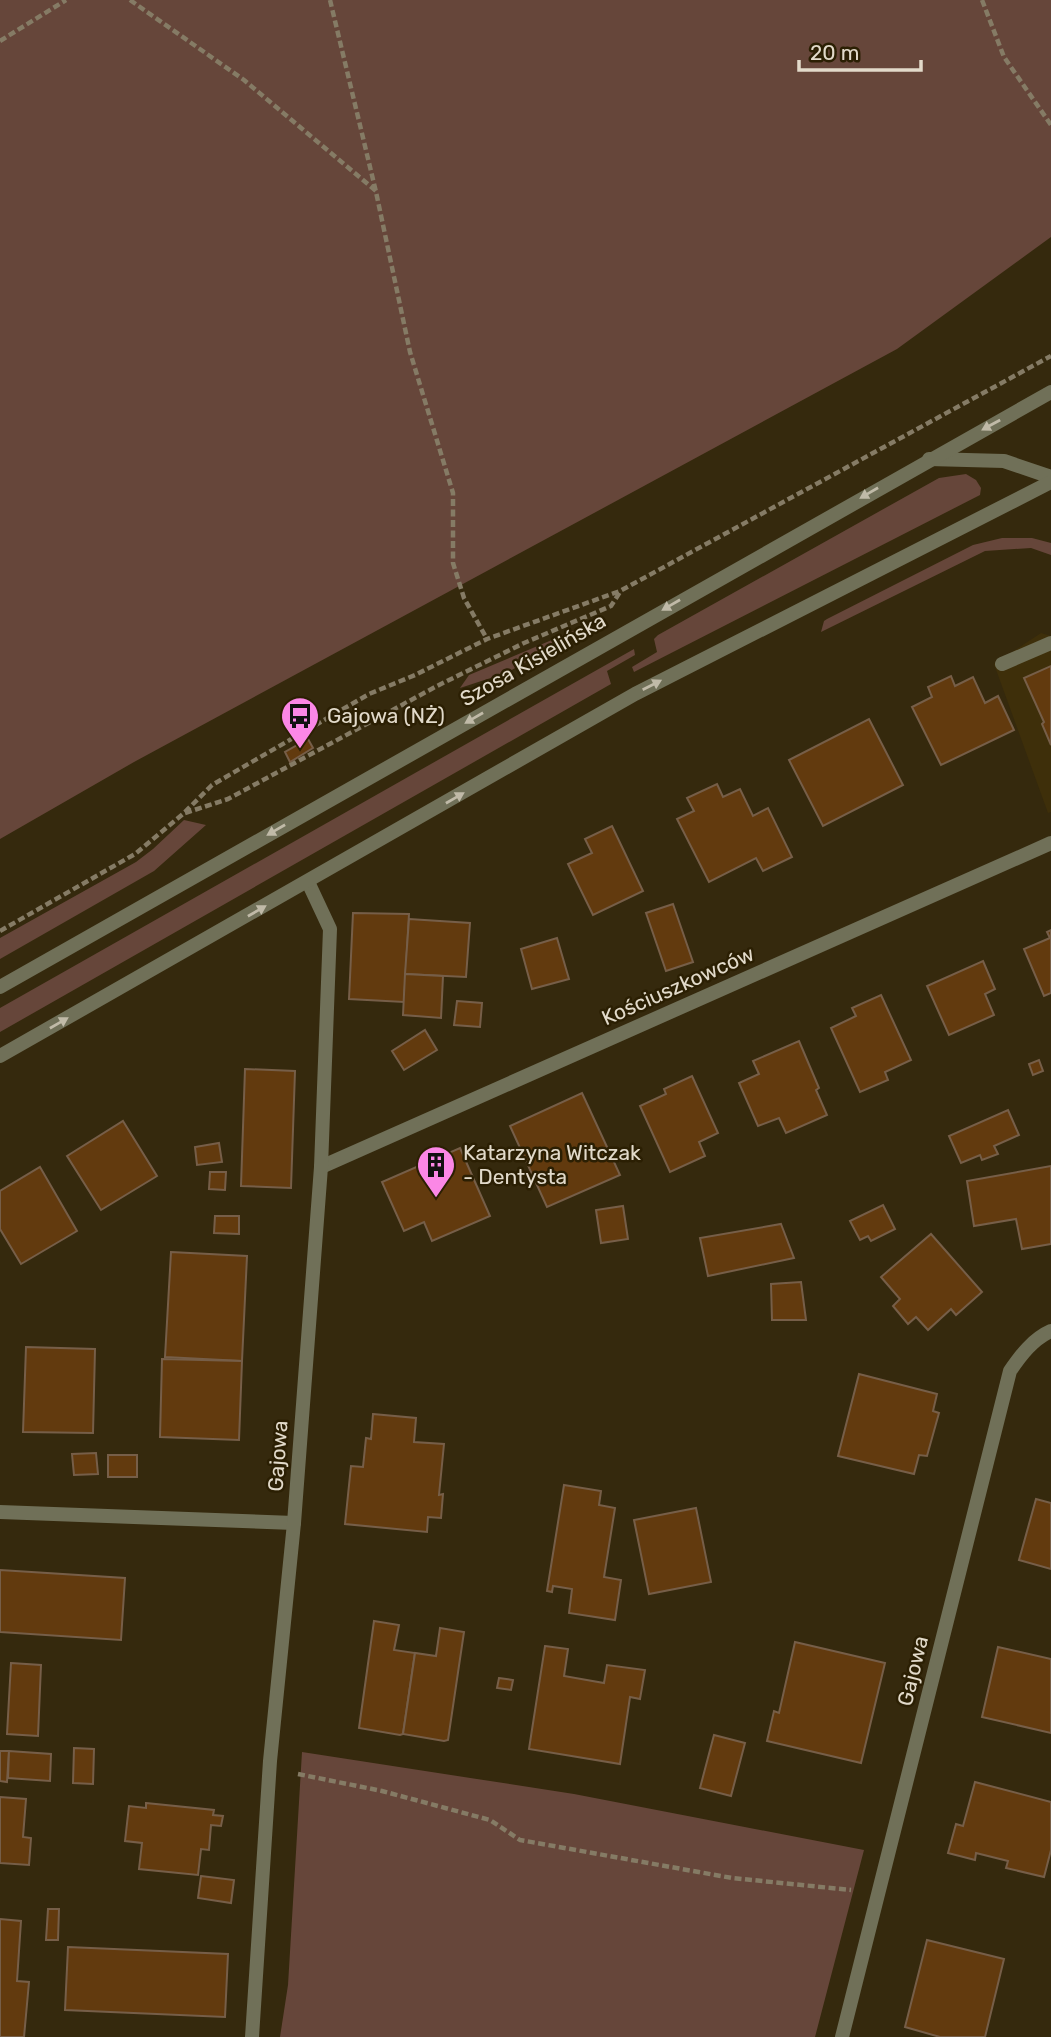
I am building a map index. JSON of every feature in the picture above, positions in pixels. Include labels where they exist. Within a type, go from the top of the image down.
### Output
[{"type":"street","name":"Szosa Kisielińska","points":[[0,987],[1051,392]]},
{"type":"street","points":[[929,460],[1004,461],[1051,477]]},
{"type":"street","points":[[0,1056],[635,694],[1051,482]]},
{"type":"street","points":[[1002,664],[1051,643]]},
{"type":"street","name":"Kościuszkowców","points":[[321,1167],[1051,843]]},
{"type":"street","name":"Gajowa","points":[[252,2037],[270,1761],[294,1523],[321,1167],[330,929],[308,882]]},
{"type":"street","name":"Gajowa","points":[[842,2037],[1010,1371],[1041,1336],[1051,1331]]},
{"type":"street","points":[[0,1512],[294,1523]]},
{"type":"path","points":[[0,41],[66,0]]},
{"type":"path","points":[[130,0],[244,80],[376,192]]},
{"type":"path","points":[[330,0],[376,192],[410,352],[453,494],[453,563],[464,598],[487,639]]},
{"type":"path","points":[[982,0],[1004,57],[1051,125]]},
{"type":"path","points":[[0,931],[135,854],[183,814],[212,785],[369,694],[415,675],[487,639],[620,591],[1051,356]]},
{"type":"path","points":[[183,814],[228,799],[437,685],[524,643],[611,606],[620,591]]},
{"type":"path","points":[[270,1761],[292,1773],[382,1791],[490,1820],[520,1840],[732,1878],[880,1893]]},
{"type":"shaded area","points":[[0,0],[1051,0],[1051,237],[897,349],[134,762],[0,839]]},
{"type":"shaded area","points":[[966,474],[976,480],[981,488],[980,495],[634,672],[632,667],[657,652],[654,639],[658,635],[939,478]]},
{"type":"shaded area","points":[[1002,538],[1032,538],[1051,543],[1051,555],[1031,548],[985,551],[821,632],[827,619],[973,545]]},
{"type":"shaded area","points":[[592,623],[506,673],[460,688],[469,675]]},
{"type":"shaded area","points":[[1041,633],[1051,636],[1051,812],[1048,813],[994,664]]},
{"type":"shaded area","points":[[634,649],[635,655],[607,671],[611,684],[0,1032],[0,1008]]},
{"type":"shaded area","points":[[184,820],[206,825],[154,871],[0,959],[0,938],[136,862]]},
{"type":"shaded area","points":[[302,1752],[574,1794],[864,1850],[815,2037],[280,2037],[288,1985]]},
{"type":"building","points":[[1051,666],[1051,745],[1042,724],[1044,722],[1024,678]]},
{"type":"building","points":[[951,676],[955,686],[973,677],[985,703],[998,696],[1014,730],[941,765],[912,707],[932,697],[928,687]]},
{"type":"building","points":[[869,719],[903,785],[823,826],[789,760]]},
{"type":"building","points":[[308,739],[313,748],[290,762],[285,752]]},
{"type":"building","points":[[717,784],[723,797],[740,789],[753,816],[768,808],[792,857],[763,871],[756,858],[709,882],[677,819],[694,811],[687,798]]},
{"type":"building","points":[[612,826],[643,891],[593,915],[568,864],[592,853],[585,839]]},
{"type":"building","points":[[673,904],[693,962],[666,971],[646,913]]},
{"type":"building","points":[[353,913],[409,914],[404,1002],[349,999]]},
{"type":"building","points":[[409,919],[470,923],[466,977],[405,974]]},
{"type":"building","points":[[1051,930],[1051,993],[1044,996],[1024,949],[1050,938],[1047,932]]},
{"type":"building","points":[[557,938],[569,979],[532,989],[521,949]]},
{"type":"building","points":[[983,961],[995,989],[985,994],[994,1015],[949,1035],[927,986]]},
{"type":"building","points":[[405,974],[443,976],[441,1018],[403,1015]]},
{"type":"building","points":[[881,995],[911,1060],[885,1072],[888,1080],[860,1092],[831,1028],[856,1016],[852,1008]]},
{"type":"building","points":[[457,1001],[482,1003],[480,1027],[454,1025]]},
{"type":"building","points":[[425,1030],[437,1050],[404,1070],[392,1051]]},
{"type":"building","points":[[799,1041],[827,1115],[786,1133],[779,1118],[758,1126],[739,1083],[759,1074],[753,1061]]},
{"type":"building","points":[[1039,1060],[1043,1071],[1033,1075],[1029,1064]]},
{"type":"building","points":[[245,1069],[295,1071],[291,1188],[241,1186]]},
{"type":"building","points":[[692,1076],[718,1133],[699,1142],[705,1156],[670,1172],[640,1106],[666,1094],[664,1089]]},
{"type":"building","points":[[582,1093],[620,1175],[547,1207],[510,1126]]},
{"type":"building","points":[[1008,1110],[1019,1135],[994,1146],[998,1154],[982,1160],[980,1155],[961,1163],[949,1136]]},
{"type":"building","points":[[123,1121],[157,1176],[101,1210],[67,1156]]},
{"type":"building","points":[[219,1143],[222,1162],[197,1165],[195,1147]]},
{"type":"building","name":"Katarzyna Witczak - Dentysta","points":[[460,1148],[490,1216],[432,1241],[424,1222],[404,1231],[382,1182]]},
{"type":"building","points":[[1051,1166],[1051,1244],[1022,1249],[1016,1219],[974,1226],[967,1181]]},
{"type":"building","points":[[40,1167],[77,1231],[21,1264],[0,1229],[0,1191]]},
{"type":"building","points":[[210,1172],[226,1172],[225,1190],[209,1189]]},
{"type":"building","points":[[883,1205],[895,1229],[871,1241],[868,1236],[860,1240],[850,1221]]},
{"type":"building","points":[[623,1206],[628,1239],[601,1243],[596,1210]]},
{"type":"building","points":[[215,1216],[239,1216],[239,1234],[214,1233]]},
{"type":"building","points":[[781,1224],[794,1258],[708,1276],[700,1238]]},
{"type":"building","points":[[931,1234],[982,1292],[956,1315],[951,1309],[928,1330],[916,1317],[908,1324],[893,1306],[900,1299],[881,1277]]},
{"type":"building","points":[[171,1252],[247,1256],[242,1361],[165,1357]]},
{"type":"building","points":[[801,1282],[806,1320],[772,1320],[771,1284]]},
{"type":"building","points":[[26,1347],[95,1349],[93,1433],[23,1432]]},
{"type":"building","points":[[162,1359],[242,1361],[239,1440],[160,1437]]},
{"type":"building","points":[[859,1374],[937,1394],[933,1411],[939,1413],[927,1456],[919,1455],[914,1474],[838,1456]]},
{"type":"building","points":[[373,1414],[416,1418],[414,1442],[444,1444],[439,1495],[443,1494],[441,1518],[428,1517],[427,1532],[345,1524],[351,1466],[363,1467],[366,1438],[371,1439]]},
{"type":"building","points":[[96,1453],[98,1474],[74,1475],[72,1454]]},
{"type":"building","points":[[108,1455],[137,1455],[137,1477],[108,1477]]},
{"type":"building","points":[[564,1485],[601,1491],[599,1505],[615,1508],[604,1577],[621,1580],[615,1620],[569,1613],[572,1589],[553,1586],[552,1592],[547,1591]]},
{"type":"building","points":[[1036,1499],[1051,1503],[1051,1569],[1019,1560]]},
{"type":"building","points":[[696,1508],[711,1582],[649,1594],[634,1520]]},
{"type":"building","points":[[0,1570],[125,1578],[121,1640],[0,1632]]},
{"type":"building","points":[[374,1621],[399,1625],[394,1650],[415,1653],[403,1734],[400,1735],[359,1728]]},
{"type":"building","points":[[440,1628],[464,1632],[448,1740],[444,1741],[403,1734],[415,1653],[436,1656]]},
{"type":"building","points":[[795,1642],[885,1663],[861,1763],[767,1741],[774,1711],[779,1713]]},
{"type":"building","points":[[545,1646],[568,1649],[564,1676],[604,1683],[607,1665],[645,1670],[640,1699],[630,1697],[620,1764],[529,1749]]},
{"type":"building","points":[[998,1647],[1051,1659],[1051,1733],[982,1717]]},
{"type":"building","points":[[11,1663],[41,1665],[38,1736],[7,1734]]},
{"type":"building","points":[[499,1678],[513,1680],[511,1690],[497,1688]]},
{"type":"building","points":[[714,1735],[745,1743],[731,1796],[700,1788]]},
{"type":"building","points":[[74,1748],[94,1749],[93,1784],[73,1783]]},
{"type":"building","points":[[0,1751],[9,1751],[7,1782],[0,1781]]},
{"type":"building","points":[[9,1751],[51,1754],[50,1781],[8,1778]]},
{"type":"building","points":[[975,1782],[1051,1802],[1051,1850],[1044,1877],[1006,1868],[1008,1861],[976,1853],[975,1860],[948,1853],[956,1824],[963,1826]]},
{"type":"building","points":[[0,1797],[26,1799],[23,1837],[31,1838],[29,1865],[0,1863]]},
{"type":"building","points":[[146,1803],[214,1810],[213,1815],[223,1816],[221,1826],[211,1825],[209,1850],[201,1849],[198,1875],[139,1869],[142,1843],[125,1841],[129,1806],[146,1808]]},
{"type":"building","points":[[201,1876],[234,1880],[231,1903],[198,1898]]},
{"type":"building","points":[[48,1909],[59,1909],[58,1940],[46,1940]]},
{"type":"building","points":[[0,1919],[21,1921],[17,1981],[29,1982],[24,2037],[0,2037]]},
{"type":"building","points":[[927,1940],[1004,1959],[985,2037],[940,2037],[905,2027]]},
{"type":"building","points":[[68,1947],[228,1954],[225,2017],[65,2010]]},
{"type":"place","name":"Gajowa (NŻ)","points":[[300,750]]},
{"type":"place","name":"Katarzyna Witczak - Dentysta","points":[[436,1199]]}]
